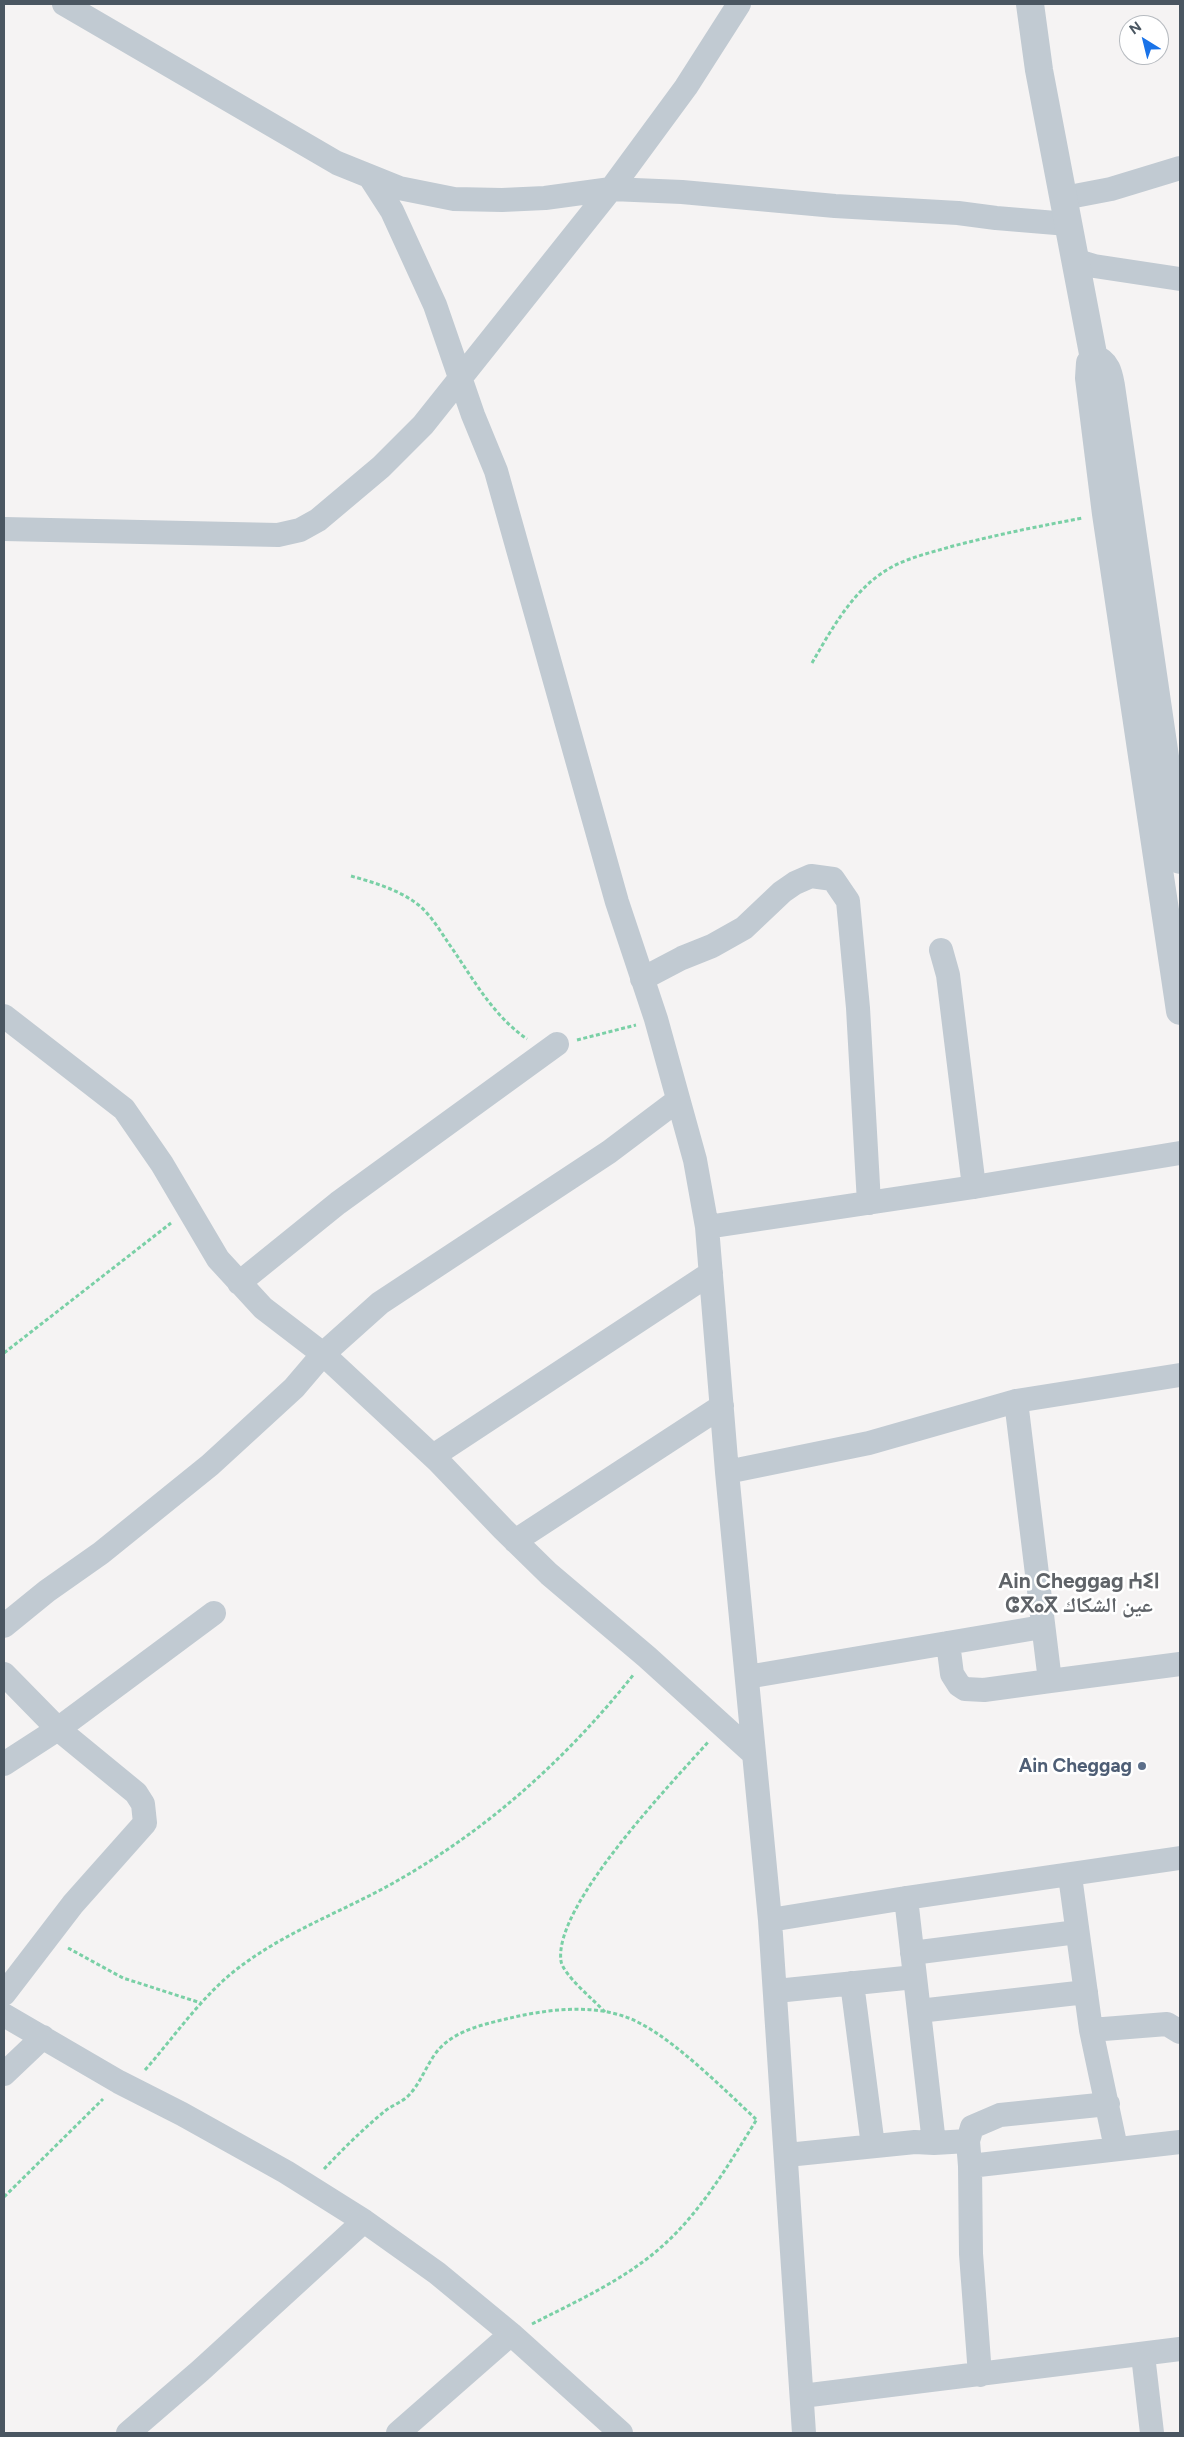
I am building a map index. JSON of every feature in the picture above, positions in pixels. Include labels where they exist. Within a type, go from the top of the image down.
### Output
[{"type":"street","points":[[64,4],[337,163],[370,178],[399,188],[454,199],[545,198],[611,189],[958,213],[996,218],[1066,211],[1111,189],[1180,168]]},
{"type":"street","points":[[4,529],[236,536],[278,535],[300,530],[318,520],[381,467],[423,424],[462,378],[611,189],[686,87],[739,4]]},
{"type":"street","points":[[1030,4],[1039,70],[1094,359]]},
{"type":"street","points":[[370,178],[392,211],[435,305],[462,378],[473,415],[496,471],[617,902],[656,1019],[695,1160],[707,1227],[727,1472],[770,1920],[804,2433]]},
{"type":"street","points":[[1074,260],[1094,266],[1180,279]]},
{"type":"street","points":[[1094,359],[1090,363],[1089,378],[1106,514],[1180,1011]]},
{"type":"street","points":[[1094,359],[1101,360],[1105,366],[1111,386],[1180,860]]},
{"type":"street","points":[[642,979],[682,958],[712,946],[744,928],[782,892],[795,883],[811,876],[833,879],[848,900],[858,1008],[869,1203]]},
{"type":"street","points":[[941,950],[948,975],[974,1187]]},
{"type":"street","points":[[4,1016],[118,1104],[138,1128],[218,1259],[263,1308],[323,1354],[433,1456],[549,1574],[647,1657],[754,1754]]},
{"type":"street","points":[[239,1283],[338,1203],[558,1044]]},
{"type":"street","points":[[4,1626],[40,1596],[101,1553],[210,1465],[294,1388],[323,1354],[380,1303],[609,1152],[678,1100]]},
{"type":"street","points":[[707,1227],[974,1187],[1180,1153]]},
{"type":"street","points":[[433,1456],[711,1272]]},
{"type":"street","points":[[727,1472],[869,1443],[1016,1400],[1180,1375]]},
{"type":"street","points":[[1016,1400],[1050,1681]]},
{"type":"street","points":[[515,1541],[722,1406]]},
{"type":"street","points":[[4,1764],[58,1729],[214,1613]]},
{"type":"street","points":[[747,1677],[1042,1627]]},
{"type":"street","points":[[948,1643],[952,1674],[958,1685],[965,1690],[984,1690],[1180,1664]]},
{"type":"street","points":[[4,1674],[58,1729],[136,1793],[143,1804],[146,1823],[73,1904],[4,1994]]},
{"type":"street","points":[[770,1920],[1180,1858]]},
{"type":"street","points":[[1070,1876],[1091,2030],[1116,2148]]},
{"type":"street","points":[[906,1898],[934,2143]]},
{"type":"street","points":[[912,1953],[1078,1932]]},
{"type":"street","points":[[776,1991],[915,1977]]},
{"type":"street","points":[[852,1983],[873,2146]]},
{"type":"street","points":[[919,2011],[1086,1992]]},
{"type":"street","points":[[4,2015],[125,2085],[182,2114],[309,2186],[364,2221],[437,2273],[511,2334],[621,2433]]},
{"type":"street","points":[[1091,2030],[1167,2024],[1180,2032]]},
{"type":"street","points":[[4,2074],[43,2037]]},
{"type":"street","points":[[980,2375],[971,2254],[968,2141],[972,2128],[1000,2114],[1108,2104]]},
{"type":"street","points":[[787,2155],[915,2142],[968,2141]]},
{"type":"street","points":[[970,2166],[1180,2142]]},
{"type":"street","points":[[128,2433],[200,2371],[364,2221]]},
{"type":"street","points":[[398,2433],[511,2334]]},
{"type":"street","points":[[802,2396],[1180,2349]]},
{"type":"street","points":[[1143,2355],[1152,2433]]},
{"type":"path","points":[[812,663],[833,627],[869,584],[884,571],[902,562],[994,535],[1106,514]]},
{"type":"path","points":[[351,876],[393,890],[421,908],[440,930],[482,994],[502,1018],[528,1039],[539,1043],[558,1044],[656,1019]]},
{"type":"path","points":[[4,1353],[189,1209]]},
{"type":"path","points":[[4,2197],[125,2085],[201,2003],[237,1969],[316,1921],[385,1887],[441,1854],[511,1803],[554,1764],[604,1712],[647,1657]]},
{"type":"path","points":[[605,2012],[565,1971],[561,1962],[567,1928],[589,1887],[647,1810],[723,1726]]},
{"type":"path","points":[[48,1936],[96,1965],[123,1978],[201,2003]]},
{"type":"path","points":[[309,2186],[350,2141],[386,2110],[405,2099],[415,2089],[440,2048],[459,2034],[483,2024],[529,2014],[586,2009],[624,2016],[658,2034],[700,2068],[757,2120]]},
{"type":"path","points":[[511,2334],[606,2285],[659,2249],[687,2220],[719,2179],[762,2112]]},
{"type":"place","name":"Ain Cheggag","points":[[1142,1766]]},
{"type":"district","name":"Ain Cheggag ⵄⵉⵏ ⵛⴳⴰⴳ عين الشكاك","points":[[1079,1594]]}]
